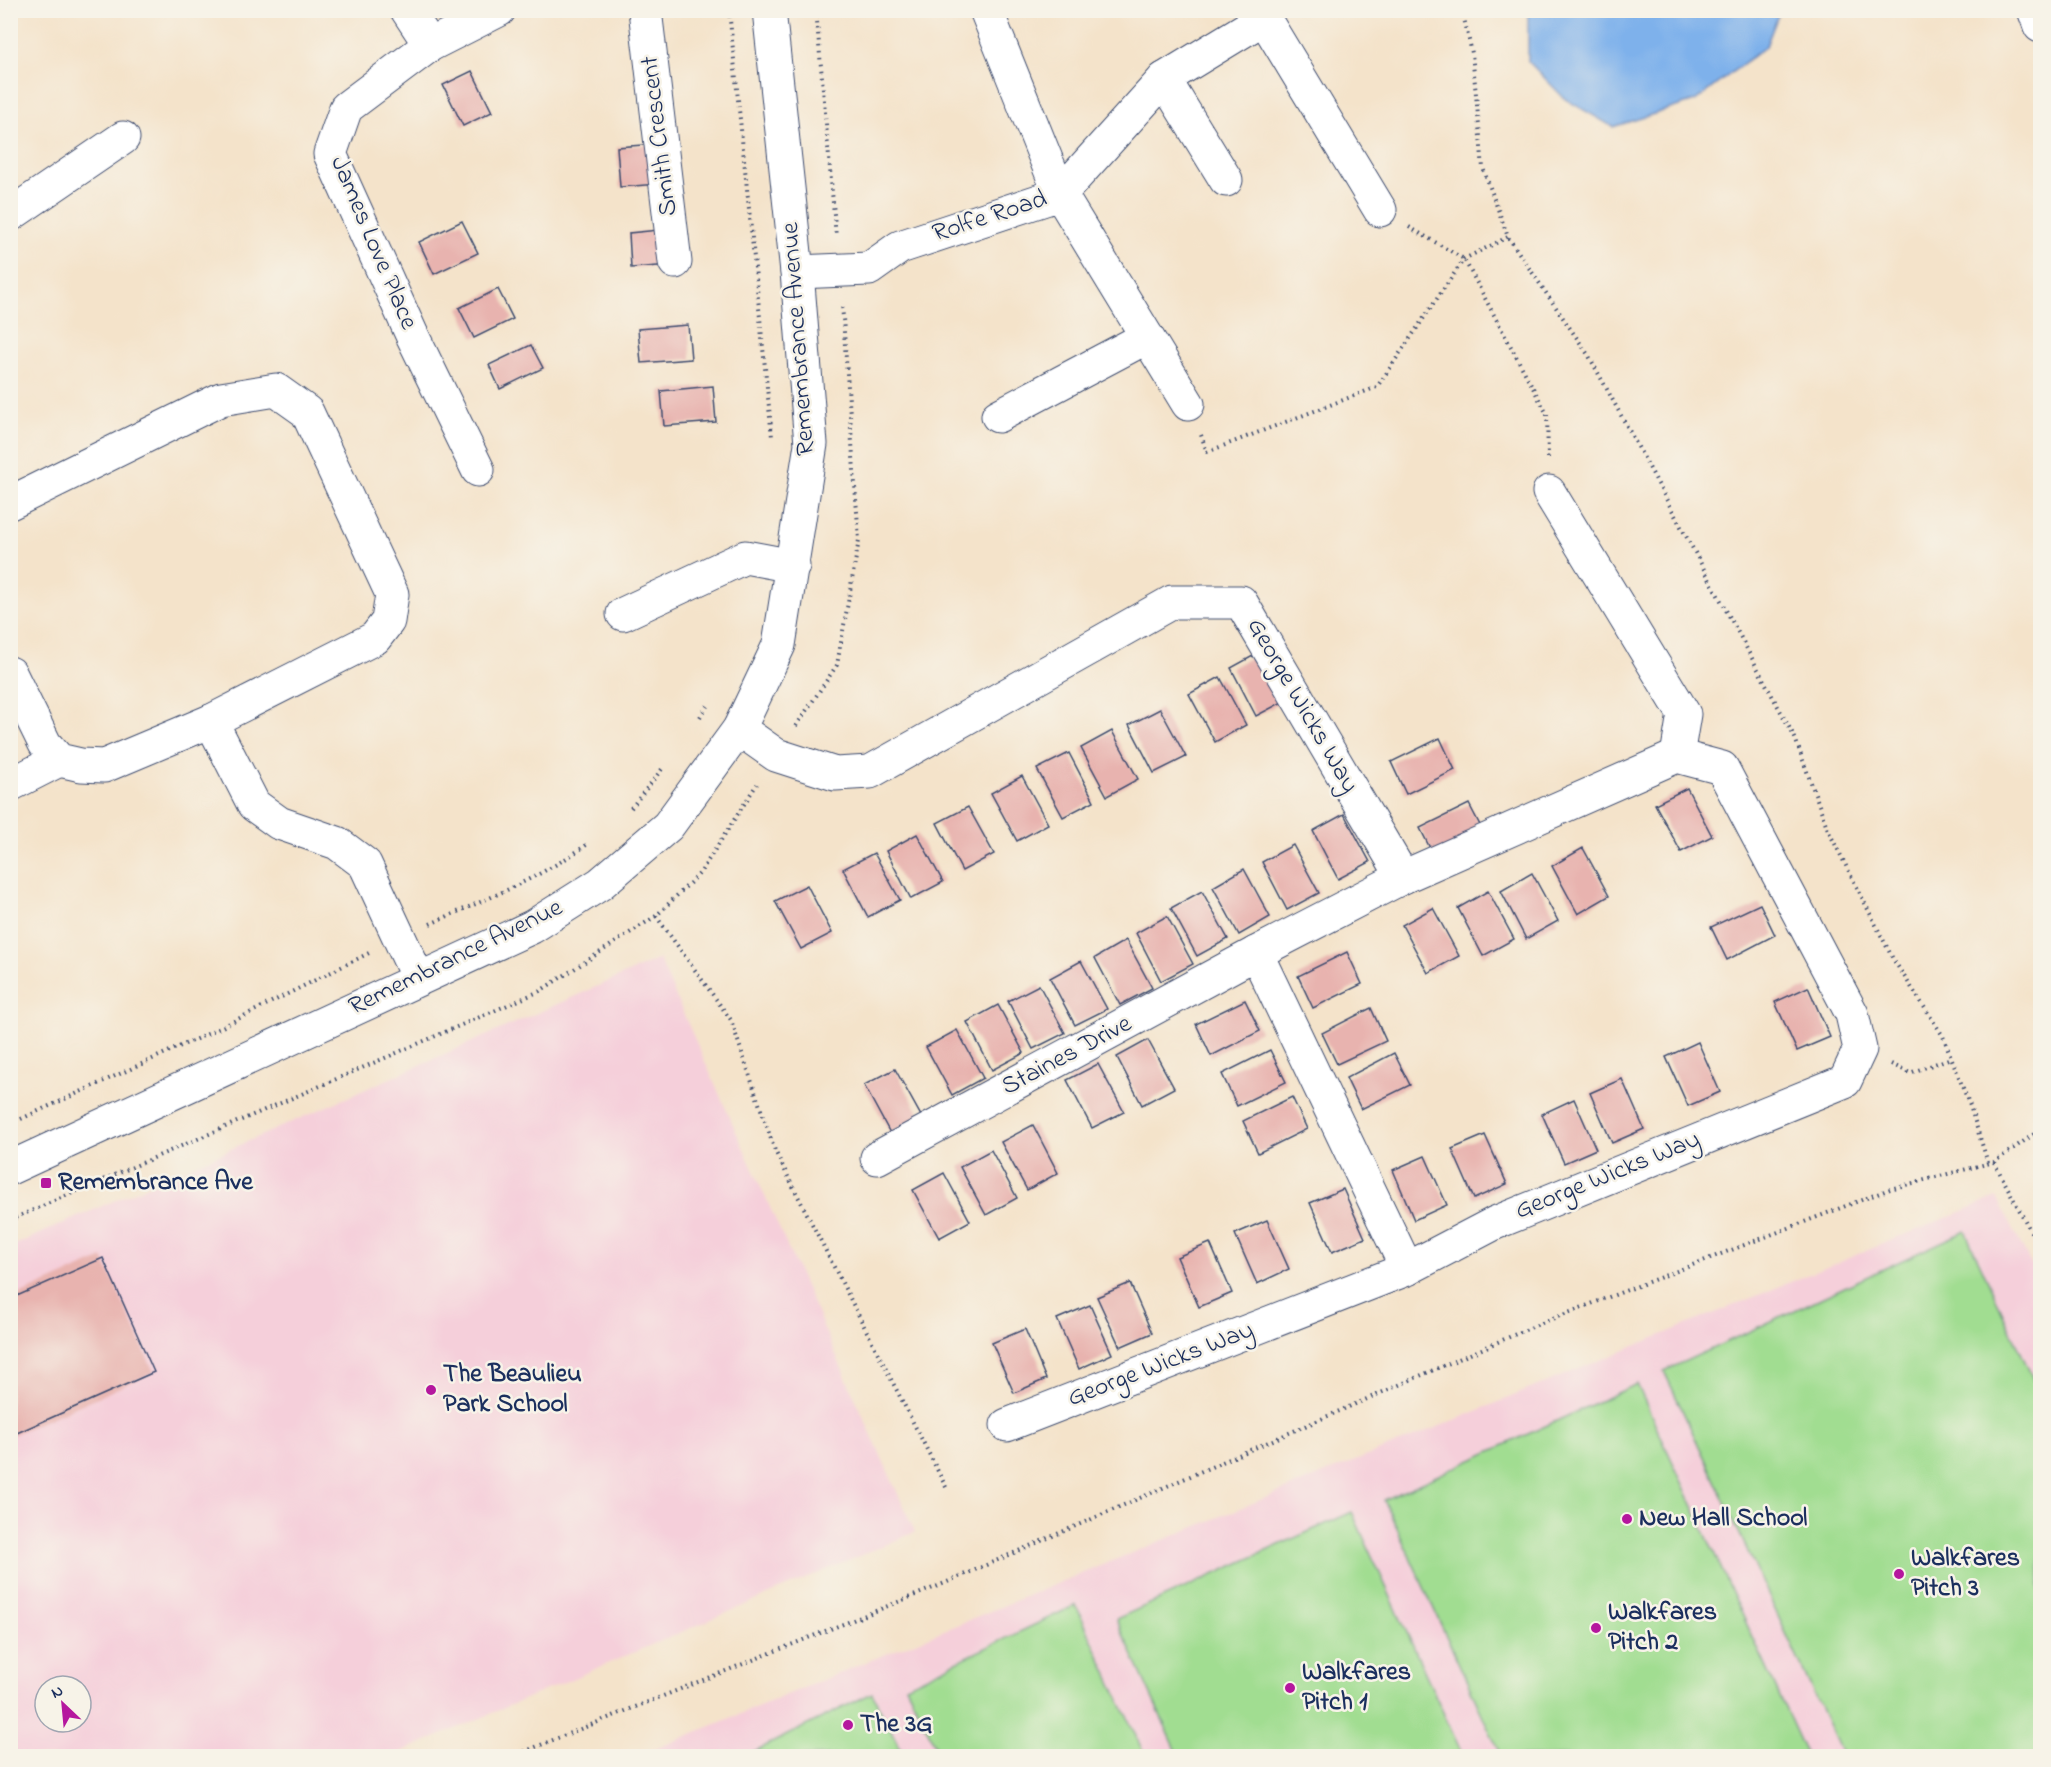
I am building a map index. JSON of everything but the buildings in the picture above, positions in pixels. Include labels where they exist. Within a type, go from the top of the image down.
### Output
[{"type":"street","points":[[407,10],[430,45]]},
{"type":"street","name":"James Love Place","points":[[478,470],[412,335],[330,154],[346,108],[430,45],[499,10]]},
{"type":"street","name":"Smith Crescent","points":[[645,10],[675,262]]},
{"type":"street","name":"Remembrance Avenue","points":[[10,1167],[532,927],[600,884],[668,826],[739,729],[779,645],[811,444],[797,272],[769,10]]},
{"type":"street","points":[[986,10],[1060,194],[1164,79],[1262,14],[1380,210]]},
{"type":"street","points":[[2034,10],[2040,26]]},
{"type":"street","points":[[1164,79],[1226,180]]},
{"type":"street","points":[[10,215],[123,138]]},
{"type":"street","name":"Rolfe Road","points":[[797,272],[869,269],[900,247],[1060,194],[1188,404]]},
{"type":"street","points":[[998,416],[1147,338]]},
{"type":"street","points":[[10,502],[221,399],[276,390],[307,412],[392,594],[388,621],[375,638],[211,721],[104,766],[59,760],[10,785]]},
{"type":"street","points":[[1549,492],[1684,714],[1677,756]]},
{"type":"street","points":[[623,614],[745,557],[793,566]]},
{"type":"street","name":"George Wicks Way","points":[[739,729],[776,755],[835,774],[870,772],[1172,602],[1241,602],[1403,877]]},
{"type":"street","points":[[10,673],[45,744],[59,760]]},
{"type":"street","points":[[211,721],[254,805],[279,824],[337,843],[365,864],[418,978]]},
{"type":"street","points":[[1403,877],[1677,756],[1722,768],[1852,1014],[1860,1049]]},
{"type":"street","name":"Staines Drive","points":[[877,1158],[1256,953],[1403,877]]},
{"type":"street","points":[[1256,953],[1407,1269]]},
{"type":"street","name":"George Wicks Way","points":[[1007,1425],[1407,1269],[1495,1222],[1845,1081],[1860,1049]]},
{"type":"path","points":[[729,10],[772,439]]},
{"type":"path","points":[[10,1220],[540,991],[656,916],[700,873],[837,665],[859,540],[839,271],[816,10]]},
{"type":"path","points":[[1462,10],[1472,53],[1483,168],[1508,237],[1589,356],[1795,738],[1833,840],[1893,959],[1942,1036],[1988,1163]]},
{"type":"path","points":[[1380,210],[1464,259],[1547,414],[1549,492]]},
{"type":"path","points":[[1188,404],[1207,452],[1377,387],[1464,259],[1508,237]]},
{"type":"path","points":[[694,727],[712,699]]},
{"type":"path","points":[[630,809],[666,764]]},
{"type":"path","points":[[10,1124],[216,1030],[400,938],[513,887],[568,858],[595,838]]},
{"type":"path","points":[[656,916],[731,1020],[775,1151],[948,1491]]},
{"type":"path","points":[[1860,1049],[1910,1073],[1951,1058]]},
{"type":"path","points":[[513,1756],[938,1586],[1539,1324],[1890,1190],[1994,1162],[2040,1130]]},
{"type":"path","points":[[1994,1162],[2040,1249]]},
{"type":"shaded area","name":"The Beaulieu Park School","points":[[659,959],[915,1532],[392,1756],[11,1756],[10,1247]]},
{"type":"shaded area","name":"New Hall School","points":[[1997,1197],[2040,1282],[2040,1756],[638,1756]]},
{"type":"green space","name":"Walkfares Pitch 3","points":[[1965,1231],[2040,1394],[2040,1754],[2035,1756],[1843,1756],[1664,1371]]},
{"type":"green space","name":"Walkfares Pitch 2","points":[[1637,1384],[1807,1756],[1501,1756],[1384,1500]]},
{"type":"green space","name":"Walkfares Pitch 1","points":[[1352,1512],[1463,1756],[1179,1756],[1116,1619]]},
{"type":"green space","points":[[1076,1605],[1145,1756],[940,1756],[906,1686]]},
{"type":"green space","name":"The 3G","points":[[872,1693],[904,1756],[745,1756]]},
{"type":"water","points":[[1780,10],[1766,46],[1695,101],[1613,127],[1565,99],[1528,61],[1528,11]]},
{"type":"place","name":"Remembrance Ave","points":[[46,1183]]},
{"type":"place","name":"The Beaulieu Park School","points":[[431,1390]]},
{"type":"place","name":"New Hall School","points":[[1627,1519]]},
{"type":"place","name":"Walkfares Pitch 3","points":[[1899,1574]]},
{"type":"place","name":"Walkfares Pitch 2","points":[[1596,1628]]},
{"type":"place","name":"Walkfares Pitch 1","points":[[1290,1688]]},
{"type":"place","name":"The 3G","points":[[848,1725]]}]
